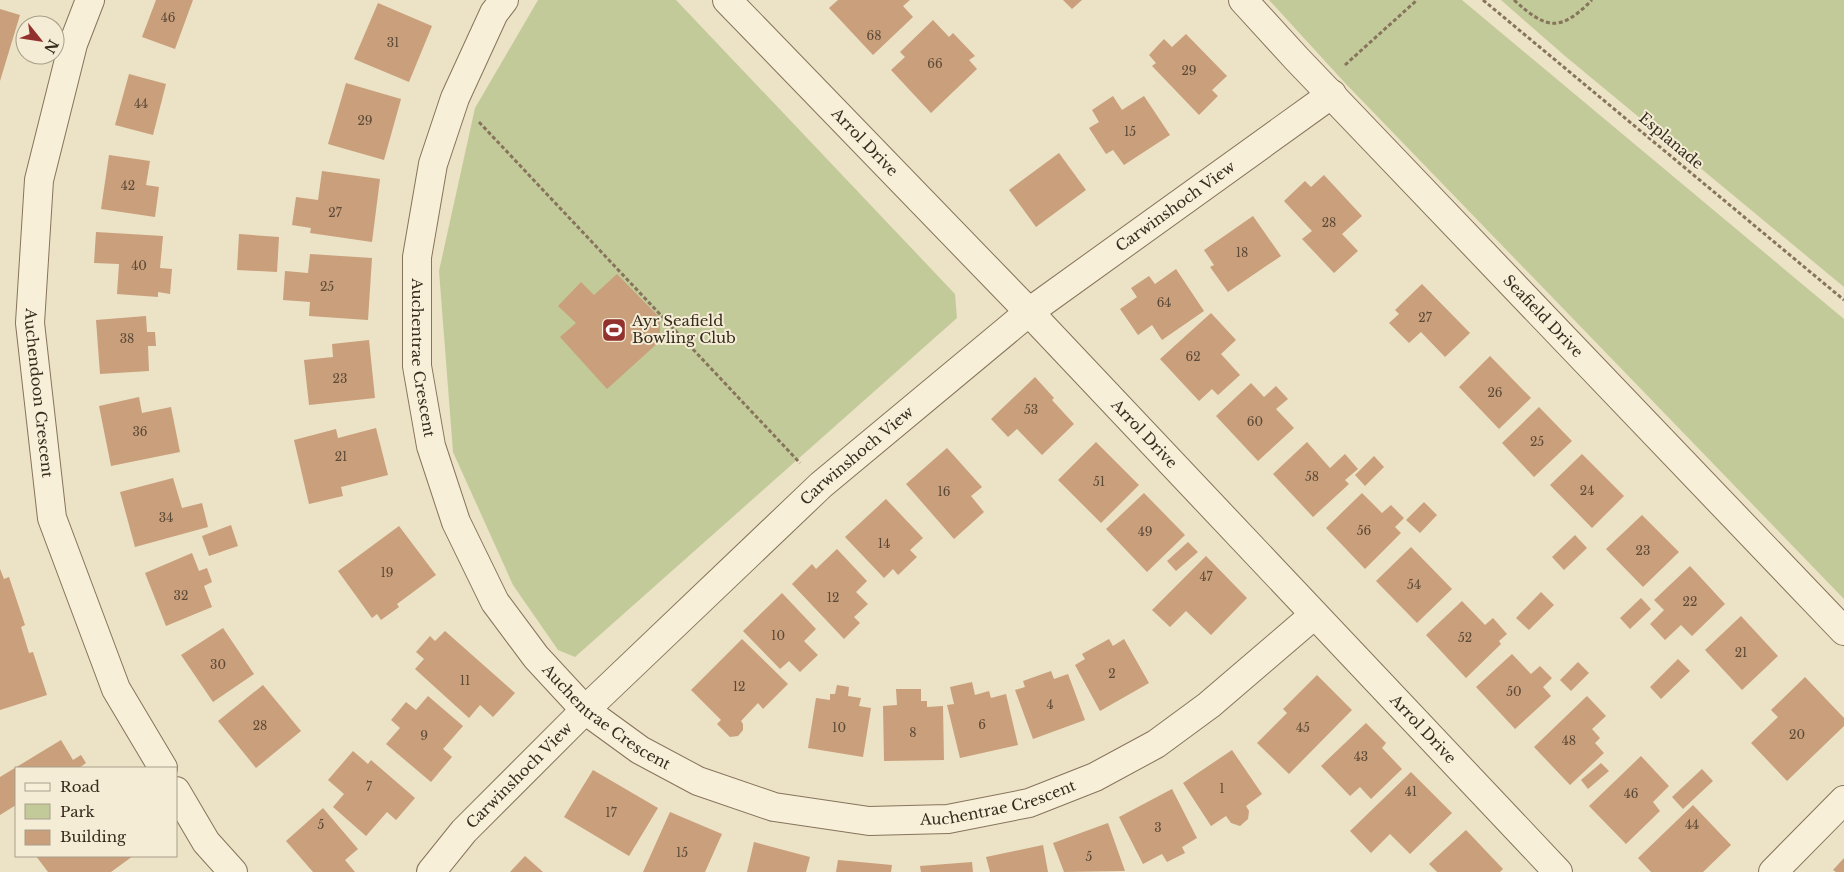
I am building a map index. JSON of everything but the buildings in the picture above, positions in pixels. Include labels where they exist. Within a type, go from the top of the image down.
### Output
[{"type":"street","name":"Auchendoon Crescent","points":[[90,0],[72,44],[39,180],[30,323],[52,518],[116,689],[162,767]]},
{"type":"street","name":"Auchentrae Crescent","points":[[504,0],[494,13],[455,98],[433,164],[417,258],[417,366],[431,446],[456,522],[495,602],[536,657],[585,710],[640,750],[698,781],[774,807],[869,821],[948,819],[1029,803],[1095,777],[1156,744],[1209,705],[1314,615]]},
{"type":"street","name":"Arrol Drive","points":[[727,0],[1029,312],[1558,872]]},
{"type":"street","name":"Seafield Drive","points":[[1243,0],[1844,631]]},
{"type":"street","name":"Carwinshoch View","points":[[431,872],[464,831],[585,710],[821,486],[1029,312],[1328,90]]},
{"type":"street","points":[[178,794],[206,842],[233,872]]},
{"type":"street","points":[[1773,872],[1844,800]]},
{"type":"path","points":[[1328,90],[1417,0]]},
{"type":"path","name":"Esplanade","points":[[1483,0],[1844,300]]},
{"type":"path","points":[[1514,0],[1529,14],[1546,22],[1562,23],[1580,13],[1592,0]]},
{"type":"path","points":[[455,98],[821,486]]},
{"type":"green space","points":[[538,0],[676,0],[955,294],[957,318],[575,657],[558,650],[513,585],[453,452],[439,271],[475,108]]},
{"type":"green space","points":[[1269,0],[1462,0],[1844,319],[1844,599],[1346,84]]},
{"type":"green space","points":[[1501,0],[1844,0],[1844,287],[1565,56]]},
{"type":"place","name":"Ayr Seafield Bowling Club","points":[[614,330]]}]
